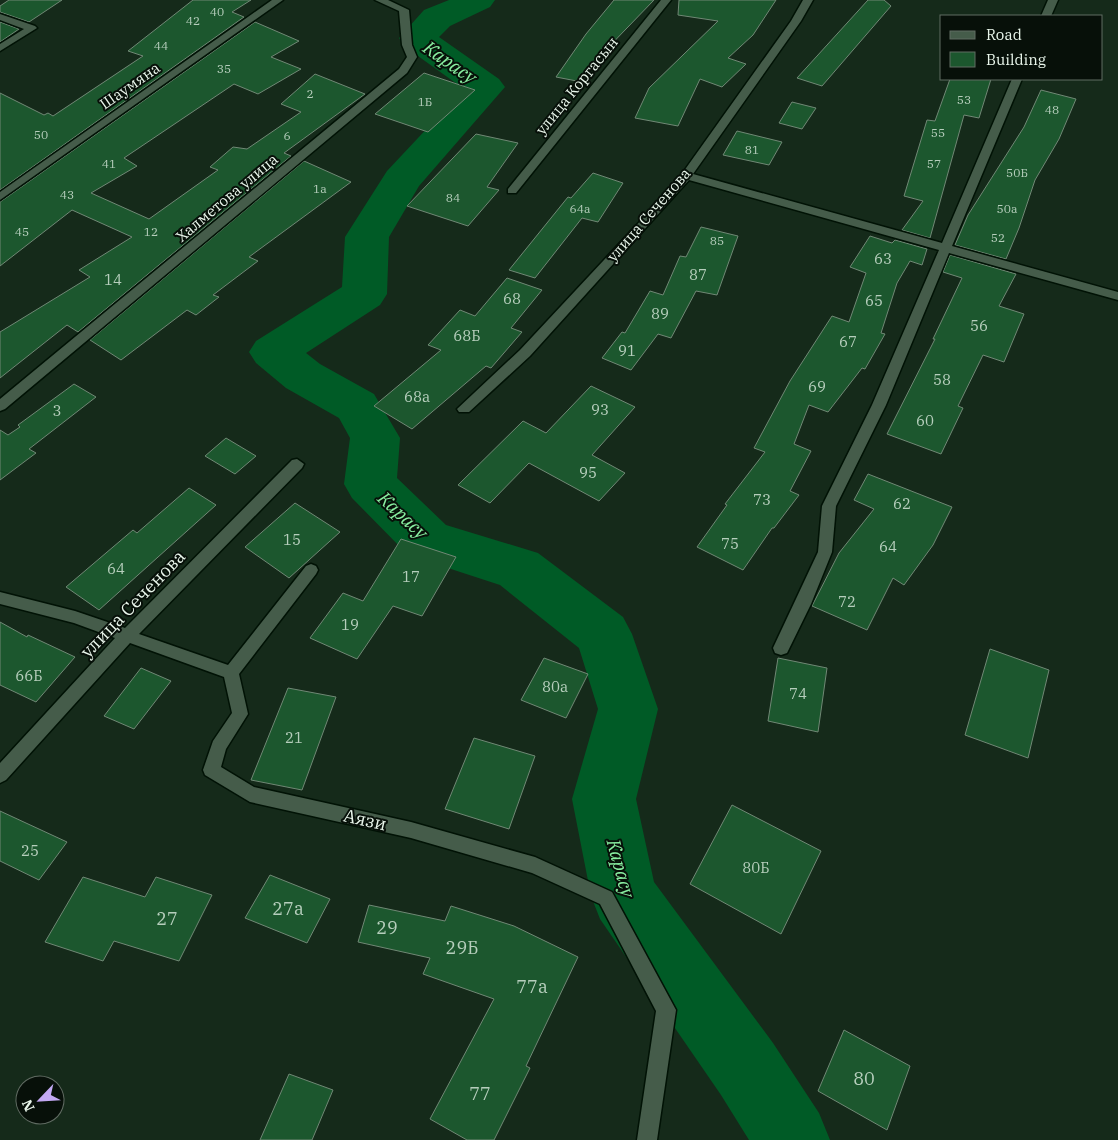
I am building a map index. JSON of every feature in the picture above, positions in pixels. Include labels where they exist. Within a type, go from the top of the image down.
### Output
[{"type":"street","name":"Шаумяна","points":[[0,197],[278,0]]},
{"type":"street","name":"Халметова улица","points":[[0,406],[403,71],[412,57],[407,45],[404,10],[380,0]]},
{"type":"street","name":"улица Коргасын","points":[[512,191],[666,0]]},
{"type":"street","name":"улица Сеченова","points":[[464,409],[525,353],[686,176],[796,21],[808,0]]},
{"type":"street","points":[[1046,15],[1053,0]]},
{"type":"street","points":[[0,17],[32,28],[0,48]]},
{"type":"street","points":[[781,648],[785,636],[803,604],[825,552],[828,506],[879,405],[1017,80]]},
{"type":"street","points":[[686,176],[1118,296]]},
{"type":"street","name":"улица Сеченова","points":[[0,775],[128,636],[298,464]]},
{"type":"street","points":[[0,598],[75,617],[231,673],[311,570]]},
{"type":"street","name":"Аязи","points":[[231,673],[240,714],[219,746],[211,770],[250,794],[411,830],[535,865],[606,898],[666,1010],[647,1140]]},
{"type":"building","points":[[9,0],[62,0],[29,22],[0,12],[0,6]]},
{"type":"building","points":[[193,0],[251,0],[232,12],[244,17],[0,190],[0,93],[44,115],[48,113],[53,116],[143,56],[128,51]]},
{"type":"building","points":[[614,0],[654,0],[599,57],[582,82],[556,77],[586,34]]},
{"type":"building","points":[[679,0],[776,0],[753,35],[728,58],[746,64],[722,87],[700,79],[678,126],[635,118],[649,88],[718,21],[678,15]]},
{"type":"building","points":[[868,0],[884,0],[891,6],[822,86],[797,78]]},
{"type":"building","points":[[0,22],[19,29],[0,42]]},
{"type":"building","points":[[255,22],[299,41],[271,57],[301,69],[258,94],[234,84],[124,158],[137,166],[91,193],[149,219],[218,170],[210,167],[233,147],[247,149],[301,112],[281,104],[315,74],[365,94],[284,153],[291,156],[78,332],[67,325],[0,378],[0,332],[90,277],[79,270],[132,237],[72,210],[0,266],[0,202]]},
{"type":"building","points":[[424,73],[475,90],[428,132],[375,114]]},
{"type":"building","points":[[950,80],[991,80],[979,118],[964,115],[930,238],[902,230],[923,201],[904,196],[927,120],[935,121]]},
{"type":"building","points":[[1041,90],[1076,99],[1059,139],[1035,180],[1019,228],[1006,259],[955,245],[968,215],[1024,127]]},
{"type":"building","points":[[792,102],[816,108],[802,129],[779,123]]},
{"type":"building","points":[[737,131],[782,142],[769,165],[723,155]]},
{"type":"building","points":[[476,134],[518,143],[487,187],[499,190],[468,226],[407,206]]},
{"type":"building","points":[[304,161],[351,182],[249,257],[258,261],[213,295],[219,297],[196,315],[187,310],[121,360],[90,340]]},
{"type":"building","points":[[593,173],[623,183],[598,222],[582,218],[535,278],[509,270],[568,197],[571,198]]},
{"type":"building","points":[[701,227],[738,236],[717,295],[696,291],[671,338],[658,334],[631,370],[602,358],[622,332],[625,333],[650,291],[663,295],[680,256],[686,257]]},
{"type":"building","points":[[870,236],[892,243],[895,240],[927,249],[922,265],[910,261],[897,283],[881,333],[885,334],[865,369],[862,368],[828,412],[809,405],[794,444],[811,451],[790,491],[799,495],[774,528],[772,528],[743,570],[697,547],[727,505],[725,504],[765,452],[754,448],[790,381],[832,316],[849,322],[866,273],[850,267]]},
{"type":"building","points":[[950,255],[1016,274],[999,306],[1024,314],[1004,362],[983,355],[958,406],[963,408],[941,454],[887,434],[935,339],[933,339],[962,278],[943,272]]},
{"type":"building","points":[[507,278],[542,290],[511,328],[522,332],[491,368],[486,366],[412,429],[374,406],[441,350],[428,345],[460,310],[475,316]]},
{"type":"building","points":[[74,384],[96,397],[29,449],[36,453],[0,480],[0,430],[8,435],[20,427],[18,425]]},
{"type":"building","points":[[591,386],[635,407],[592,455],[625,473],[599,501],[529,463],[490,503],[458,485],[523,421],[546,433]]},
{"type":"building","points":[[226,438],[256,456],[235,474],[205,456]]},
{"type":"building","points":[[868,474],[952,507],[933,545],[904,585],[893,578],[867,630],[812,606],[839,553],[874,509],[854,500]]},
{"type":"building","points":[[189,488],[216,505],[99,610],[66,587],[133,530],[137,533]]},
{"type":"building","points":[[295,503],[340,532],[289,578],[245,547]]},
{"type":"building","points":[[401,539],[456,557],[422,616],[393,606],[357,659],[310,638],[343,593],[363,601]]},
{"type":"building","points":[[0,622],[27,637],[28,635],[75,657],[36,702],[0,685]]},
{"type":"building","points":[[990,649],[1049,670],[1028,758],[965,735]]},
{"type":"building","points":[[544,658],[588,674],[566,718],[521,700]]},
{"type":"building","points":[[778,658],[827,668],[818,732],[768,721]]},
{"type":"building","points":[[141,668],[171,681],[134,729],[104,716]]},
{"type":"building","points":[[288,688],[336,697],[302,790],[251,780]]},
{"type":"building","points":[[474,738],[535,756],[509,829],[445,809]]},
{"type":"building","points":[[732,805],[821,851],[781,934],[690,884]]},
{"type":"building","points":[[0,811],[67,842],[39,880],[0,861]]},
{"type":"building","points":[[270,875],[330,899],[307,943],[245,918]]},
{"type":"building","points":[[83,877],[145,897],[156,877],[212,895],[179,961],[114,941],[103,961],[45,942]]},
{"type":"building","points":[[369,905],[445,921],[451,906],[514,926],[578,957],[526,1066],[530,1068],[494,1140],[467,1140],[430,1119],[494,999],[423,974],[430,958],[358,942]]},
{"type":"building","points":[[844,1030],[910,1066],[887,1130],[818,1091]]},
{"type":"building","points":[[289,1074],[333,1090],[312,1140],[260,1140]]},
{"type":"waterway","name":"Карасу","points":[[478,0],[437,18],[417,38],[486,87],[402,180],[367,237],[364,294],[273,352],[303,376],[357,406],[375,438],[370,484],[427,540],[519,569],[603,634],[628,709],[604,799],[624,896],[747,1069],[792,1140]]}]
